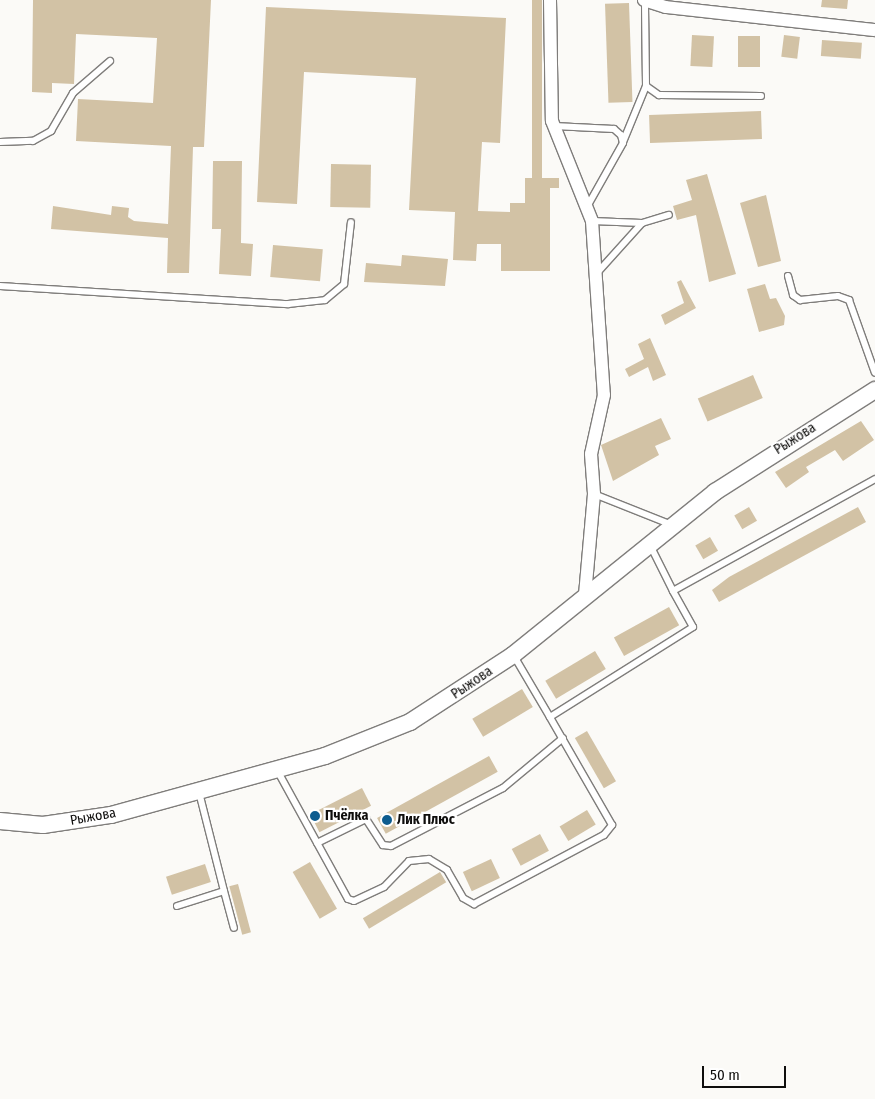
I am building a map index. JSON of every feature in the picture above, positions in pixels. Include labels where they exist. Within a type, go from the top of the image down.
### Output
[{"type":"street","points":[[550,0],[554,126],[588,206],[592,220],[604,395],[591,454],[594,494],[585,594]]},
{"type":"street","points":[[645,0],[666,7],[875,30]]},
{"type":"street","name":"Рыжова","points":[[0,821],[75,822],[277,770],[350,748],[410,722],[513,655],[672,524],[759,462],[875,390]]},
{"type":"lane","points":[[588,206],[623,143],[646,86],[645,0]]},
{"type":"lane","points":[[0,142],[33,141],[51,131],[73,93],[110,61]]},
{"type":"lane","points":[[646,86],[659,95],[761,96]]},
{"type":"lane","points":[[554,126],[614,129],[623,143]]},
{"type":"lane","points":[[592,220],[642,223],[669,215]]},
{"type":"lane","points":[[0,286],[288,304],[325,300],[344,284],[350,222]]},
{"type":"lane","points":[[596,274],[642,223]]},
{"type":"lane","points":[[788,276],[793,295],[800,300],[838,296],[849,300],[875,373]]},
{"type":"lane","points":[[673,591],[875,479]]},
{"type":"lane","points":[[594,494],[672,524]]},
{"type":"lane","points":[[550,717],[693,627],[649,544]]},
{"type":"lane","points":[[277,770],[351,901],[384,887],[403,864],[422,858],[436,860],[447,870],[466,901],[479,902],[604,835],[612,825],[513,655]]},
{"type":"lane","points":[[317,843],[366,819],[383,845],[391,846],[503,788],[562,738]]},
{"type":"lane","points":[[199,791],[234,928]]},
{"type":"lane","points":[[177,906],[224,891]]},
{"type":"building","points":[[33,0],[211,0],[204,147],[193,147],[189,273],[167,273],[168,238],[51,229],[53,206],[111,215],[112,206],[129,208],[128,217],[134,221],[168,224],[171,146],[76,141],[78,99],[153,103],[157,38],[76,34],[74,84],[52,83],[52,93],[32,92]]},
{"type":"building","points":[[532,0],[542,0],[542,178],[559,178],[559,188],[550,188],[550,271],[501,271],[501,244],[477,244],[476,261],[453,260],[455,212],[409,210],[416,78],[304,72],[297,204],[257,202],[266,7],[506,18],[500,143],[482,142],[478,211],[510,212],[510,203],[525,203],[525,178],[532,178]]},
{"type":"building","points":[[822,0],[848,0],[847,9],[821,7]]},
{"type":"building","points":[[629,3],[632,102],[608,103],[605,4]]},
{"type":"building","points":[[692,35],[714,36],[712,67],[690,66]]},
{"type":"building","points":[[784,35],[800,37],[797,59],[781,57]]},
{"type":"building","points":[[738,36],[760,36],[760,67],[738,67]]},
{"type":"building","points":[[822,40],[862,43],[861,59],[821,56]]},
{"type":"building","points":[[761,111],[762,139],[650,143],[649,115]]},
{"type":"building","points":[[213,161],[242,161],[241,243],[253,244],[251,276],[219,274],[221,229],[212,229]]},
{"type":"building","points":[[331,164],[371,165],[370,208],[330,207]]},
{"type":"building","points":[[707,174],[736,274],[709,282],[696,215],[677,220],[673,206],[692,200],[686,180]]},
{"type":"building","points":[[766,195],[781,261],[758,267],[740,203]]},
{"type":"building","points":[[273,245],[323,249],[320,281],[270,277]]},
{"type":"building","points":[[402,255],[448,259],[445,286],[364,282],[366,263],[401,266]]},
{"type":"building","points":[[681,280],[696,308],[665,325],[661,315],[684,303],[677,282]]},
{"type":"building","points":[[765,284],[770,299],[776,298],[785,316],[784,325],[759,332],[747,289]]},
{"type":"building","points":[[650,338],[666,375],[653,381],[648,367],[629,377],[625,369],[644,359],[638,344]]},
{"type":"building","points":[[753,375],[763,398],[708,421],[698,398]]},
{"type":"building","points":[[661,418],[671,439],[655,446],[659,455],[613,481],[601,445]]},
{"type":"building","points":[[861,421],[874,440],[843,461],[835,450],[806,467],[809,472],[786,488],[775,472]]},
{"type":"building","points":[[749,507],[757,521],[742,529],[734,516]]},
{"type":"building","points":[[858,507],[866,522],[719,602],[712,590],[729,577]]},
{"type":"building","points":[[710,537],[718,551],[703,559],[695,546]]},
{"type":"building","points":[[669,607],[679,625],[624,656],[614,638]]},
{"type":"building","points":[[595,651],[606,669],[556,699],[545,681]]},
{"type":"building","points":[[522,689],[533,707],[483,737],[472,719]]},
{"type":"building","points":[[587,731],[616,781],[604,788],[575,738]]},
{"type":"building","points":[[489,756],[498,772],[386,834],[377,818]]},
{"type":"building","points":[[362,788],[371,806],[319,832],[310,814]]},
{"type":"building","points":[[587,810],[596,825],[568,841],[560,826]]},
{"type":"building","points":[[540,834],[549,851],[521,866],[512,849]]},
{"type":"building","points":[[491,859],[500,878],[472,891],[463,872]]},
{"type":"building","points":[[310,862],[337,909],[320,919],[293,872]]},
{"type":"building","points":[[205,864],[211,882],[172,895],[166,877]]},
{"type":"building","points":[[440,872],[446,882],[369,929],[363,918]]},
{"type":"building","points":[[238,884],[251,932],[242,935],[229,886]]},
{"type":"place","name":"Пчёлка","points":[[315,816]]},
{"type":"place","name":"Лик Плюс","points":[[387,820]]}]
